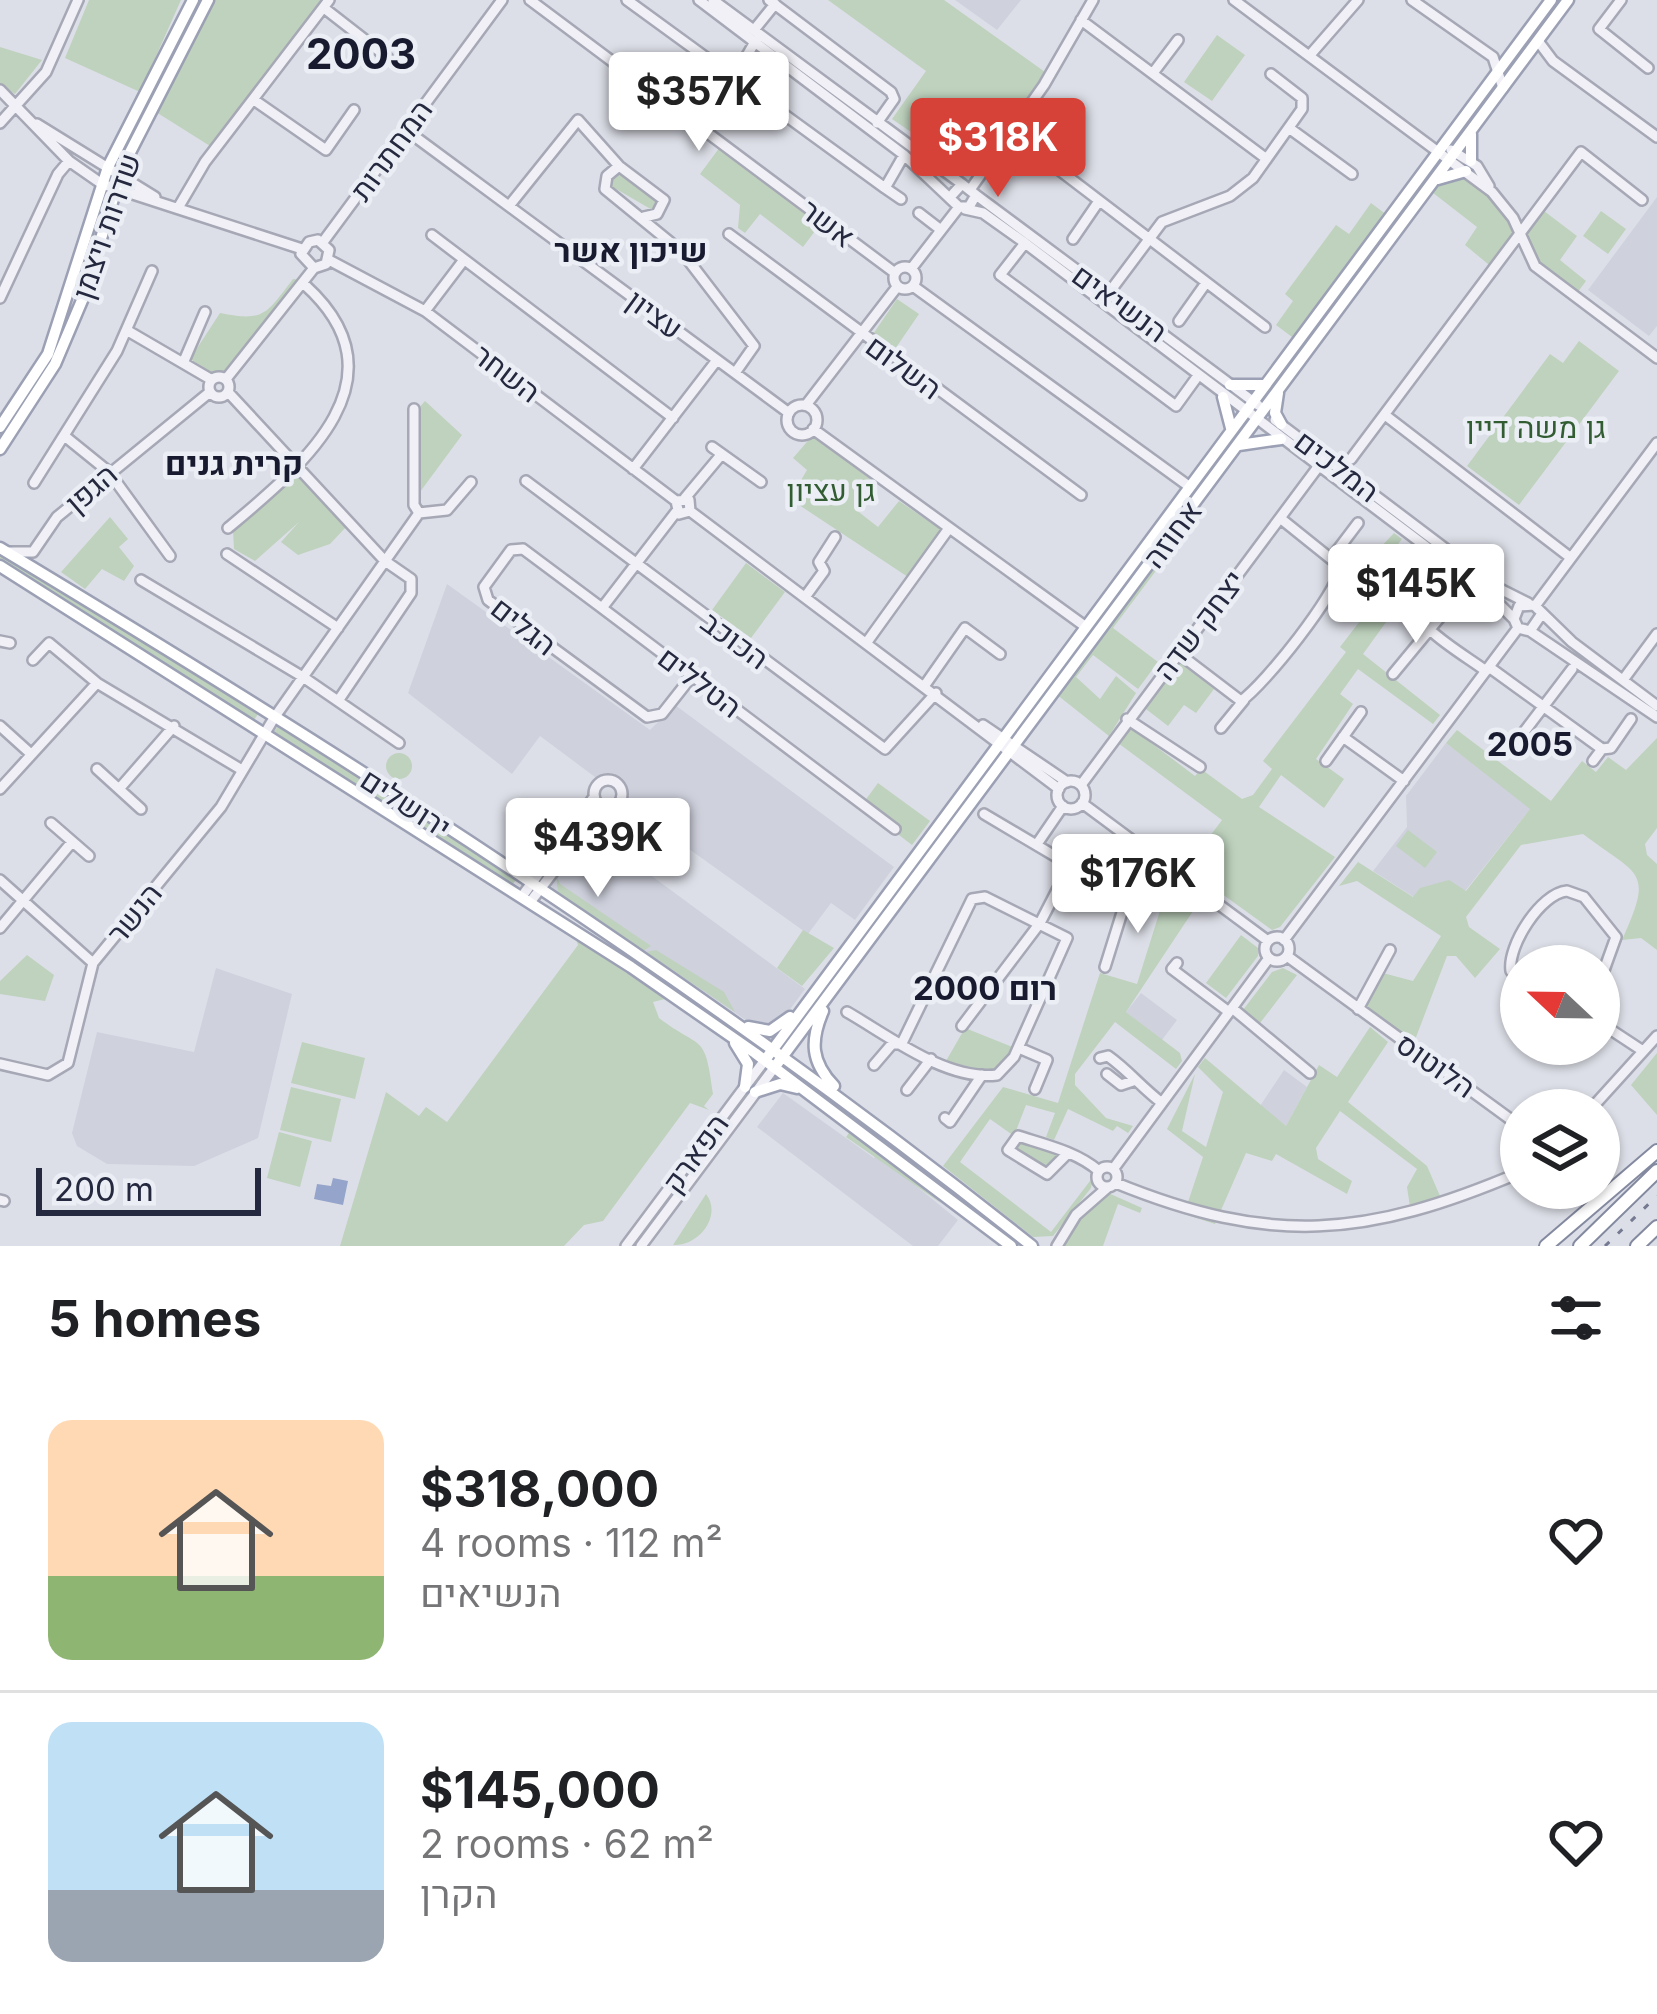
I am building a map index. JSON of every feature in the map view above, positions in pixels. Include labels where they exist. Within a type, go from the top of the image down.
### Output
[{"type":"highway","points":[[1546,1246],[1657,1151]]},
{"type":"highway","points":[[1580,1246],[1657,1171]]},
{"type":"highway","points":[[1637,1246],[1657,1227]]},
{"type":"main road","name":"שדרות ויצמן","points":[[0,427],[48,354],[114,170],[193,0]]},
{"type":"main road","name":"שדרות ויצמן","points":[[114,170],[208,0]]},
{"type":"main road","name":"אחוזה","points":[[774,1058],[1237,446],[1255,411],[1551,0]]},
{"type":"main road","name":"אחוזה","points":[[1272,388],[1568,0]]},
{"type":"main road","points":[[1435,180],[1468,166],[1472,130]]},
{"type":"main road","name":"שדרות ויצמן","points":[[0,449],[42,387],[74,321],[109,186]]},
{"type":"main road","points":[[1230,385],[1272,388],[1281,424]]},
{"type":"main road","points":[[1223,397],[1230,433]]},
{"type":"main road","name":"אחוזה","points":[[1007,745],[1086,628],[1230,433],[1255,411]]},
{"type":"main road","points":[[1237,446],[1281,440]]},
{"type":"main road","name":"ירושלים","points":[[3,550],[536,886],[774,1058],[854,1105],[1032,1246]]},
{"type":"main road","name":"ירושלים","points":[[0,566],[728,1026]]},
{"type":"main road","points":[[728,1026],[776,1029],[839,971]]},
{"type":"main road","points":[[839,971],[813,1044],[822,1073],[854,1105]]},
{"type":"main road","points":[[728,1026],[748,1064],[750,1090],[780,1084],[803,1090]]},
{"type":"main road","name":"ירושלים","points":[[774,1058],[803,1090],[1011,1246]]},
{"type":"street","points":[[0,123],[19,110],[52,62],[78,0]]},
{"type":"street","name":"המחתרות","points":[[323,242],[502,0]]},
{"type":"street","name":"אשר","points":[[530,0],[895,273]]},
{"type":"street","points":[[627,0],[901,199]]},
{"type":"street","name":"הנשיאים","points":[[699,0],[970,189],[1230,385],[1255,411]]},
{"type":"street","name":"הנשיאים","points":[[713,0],[952,195]]},
{"type":"street","points":[[813,430],[801,435],[792,431],[789,412],[806,405],[863,337],[897,286],[895,273],[911,269],[962,208],[1093,0]]},
{"type":"street","points":[[1234,0],[1439,150],[1454,154],[1492,192],[1521,232],[1535,266],[1657,358]]},
{"type":"street","points":[[1310,55],[1358,0]]},
{"type":"street","points":[[1412,0],[1500,68],[1503,88]]},
{"type":"street","points":[[1621,0],[1599,29],[1648,68]]},
{"type":"street","points":[[734,78],[772,2],[891,92],[894,99],[877,123]]},
{"type":"street","points":[[178,208],[326,4],[387,57]]},
{"type":"street","points":[[1081,20],[1264,157]]},
{"type":"street","points":[[1153,73],[1178,40]]},
{"type":"street","points":[[1538,41],[1553,61],[1657,137]]},
{"type":"street","points":[[1108,294],[1148,238],[1174,215],[1242,189],[1289,128],[1302,98],[1271,74]]},
{"type":"street","points":[[0,90],[69,161],[109,186],[302,249]]},
{"type":"street","points":[[254,100],[326,150],[354,110]]},
{"type":"street","points":[[19,110],[165,204]]},
{"type":"street","points":[[509,206],[578,120],[619,166],[664,200],[657,214],[644,217]]},
{"type":"street","points":[[1289,128],[1352,174]]},
{"type":"street","name":"עציון","points":[[406,130],[789,412]]},
{"type":"street","points":[[1012,134],[1265,327]]},
{"type":"street","points":[[1352,459],[1581,152],[1642,200]]},
{"type":"street","points":[[885,188],[904,155]]},
{"type":"street","points":[[0,298],[58,174],[69,161]]},
{"type":"street","points":[[619,166],[607,176],[604,189],[682,252],[754,346],[735,373]]},
{"type":"street","points":[[962,208],[952,195],[970,189]]},
{"type":"street","points":[[1073,238],[1099,201]]},
{"type":"street","name":"הנשיאים","points":[[962,208],[983,213],[1223,397],[1255,411]]},
{"type":"street","points":[[920,213],[941,230]]},
{"type":"street","name":"השלום","points":[[729,234],[1081,495]]},
{"type":"street","points":[[432,235],[673,418]]},
{"type":"street","points":[[211,386],[226,379],[305,286],[314,268],[328,260],[323,242],[309,242],[302,249],[302,259],[314,268]]},
{"type":"street","points":[[1025,243],[1000,275],[1176,406],[1197,377]]},
{"type":"street","name":"השחר","points":[[328,260],[425,311],[679,504]]},
{"type":"street","points":[[425,311],[463,261]]},
{"type":"street","points":[[911,269],[913,286]]},
{"type":"street","points":[[34,483],[67,438],[128,331],[152,271]]},
{"type":"street","points":[[1179,320],[1206,283]]},
{"type":"street","points":[[228,528],[300,467],[335,418],[347,370],[346,346],[332,314],[305,286]]},
{"type":"street","points":[[897,286],[913,286],[1190,487]]},
{"type":"street","points":[[184,361],[205,312]]},
{"type":"street","points":[[128,331],[184,361],[219,397],[228,392]]},
{"type":"street","points":[[633,469],[717,360]]},
{"type":"street","points":[[226,379],[228,392],[385,561],[411,579],[411,592],[338,701]]},
{"type":"street","name":"הגפן","points":[[38,548],[57,518],[211,386]]},
{"type":"street","points":[[806,405],[816,415],[813,430]]},
{"type":"street","points":[[414,409],[414,505],[419,513],[447,510],[471,482]]},
{"type":"street","name":"המלכים","points":[[1255,411],[1281,424],[1496,587],[1535,608],[1657,706]]},
{"type":"street","name":"המלכים","points":[[1255,411],[1281,440],[1520,626],[1657,717]]},
{"type":"street","points":[[1384,415],[1571,558]]},
{"type":"street","points":[[813,430],[1086,628]]},
{"type":"street","points":[[67,438],[109,472],[170,556]]},
{"type":"street","points":[[1535,608],[1657,443]]},
{"type":"street","points":[[602,608],[717,451],[760,482]]},
{"type":"street","name":"יצחק שדה","points":[[1081,785],[1318,466]]},
{"type":"street","name":"הכוכב","points":[[526,481],[884,749],[936,693]]},
{"type":"street","points":[[679,504],[1063,785],[1081,785],[1082,803]]},
{"type":"street","name":"הנשר","points":[[0,1064],[48,1075],[68,1063],[93,963],[221,807],[274,718],[419,513]]},
{"type":"street","points":[[1221,728],[1339,579],[1341,567],[1333,556],[1280,518]]},
{"type":"street","points":[[1333,556],[1358,524]]},
{"type":"street","points":[[867,642],[947,531]]},
{"type":"street","points":[[806,597],[824,571],[819,562],[835,537]]},
{"type":"street","points":[[3,550],[26,554],[38,548],[38,561],[51,579]]},
{"type":"street","name":"הגלים","points":[[602,608],[524,549],[511,550],[484,587],[488,600],[647,717],[662,714],[692,676]]},
{"type":"street","points":[[227,554],[338,628]]},
{"type":"street","points":[[1385,577],[1409,596],[1410,608],[1429,628],[1602,749],[1611,748],[1630,719]]},
{"type":"street","points":[[141,580],[303,677],[399,743]]},
{"type":"street","points":[[1393,674],[1460,593]]},
{"type":"street","points":[[1269,958],[1287,956],[1285,940],[1520,626],[1519,606],[1535,608]]},
{"type":"street","name":"הטללים","points":[[602,608],[895,829]]},
{"type":"street","points":[[1520,626],[1540,624],[1535,608]]},
{"type":"street","points":[[925,685],[965,628],[1000,655]]},
{"type":"street","points":[[1622,680],[1657,634]]},
{"type":"street","points":[[33,660],[49,644],[97,683],[242,770]]},
{"type":"street","points":[[1178,653],[1233,699],[1244,699]]},
{"type":"street","points":[[1524,732],[1572,669]]},
{"type":"street","points":[[0,789],[97,683]]},
{"type":"street","points":[[1326,761],[1361,712]]},
{"type":"street","points":[[1127,719],[1200,766]]},
{"type":"street","points":[[0,726],[31,754]]},
{"type":"street","points":[[118,789],[173,726]]},
{"type":"street","points":[[1343,737],[1404,781]]},
{"type":"street","points":[[1593,761],[1602,749]]},
{"type":"street","points":[[97,769],[141,809]]},
{"type":"street","points":[[527,898],[603,807],[618,802],[619,785],[602,781],[536,886]]},
{"type":"street","points":[[1037,844],[1063,806],[1063,785]]},
{"type":"street","points":[[594,797],[603,807]]},
{"type":"street","points":[[1063,806],[1082,803],[1268,940],[1285,940]]},
{"type":"street","points":[[984,814],[1070,865],[1129,890],[1105,967]]},
{"type":"street","points":[[51,823],[88,856]]},
{"type":"street","points":[[0,928],[72,842]]},
{"type":"street","points":[[962,1026],[1040,923],[1070,865]]},
{"type":"street","points":[[0,880],[93,963]]},
{"type":"street","points":[[1517,945],[1544,900],[1567,891],[1583,897],[1616,937],[1613,945]]},
{"type":"street","points":[[847,1012],[902,1043],[931,1059],[982,1075],[1006,1069],[1068,945],[1064,936],[985,897],[972,899],[902,1043]]},
{"type":"street","points":[[1057,1246],[1076,1215],[1112,1185],[1114,1168],[1269,958],[1268,940]]},
{"type":"street","points":[[1358,1009],[1390,950]]},
{"type":"street","name":"הלוטוס","points":[[1287,956],[1500,1113]]},
{"type":"street","points":[[1177,963],[1172,969],[1310,1073]]},
{"type":"street","points":[[1620,1036],[1643,1052]]},
{"type":"street","points":[[1609,1089],[1657,1036]]},
{"type":"street","points":[[874,1064],[892,1044],[902,1043]]},
{"type":"street","points":[[1019,1048],[1047,1060],[1035,1089]]},
{"type":"street","points":[[1100,1058],[1108,1056],[1162,1103]]},
{"type":"street","name":"הפארק","points":[[626,1246],[774,1058]]},
{"type":"street","points":[[907,1090],[931,1059]]},
{"type":"street","points":[[1107,1074],[1121,1085],[1133,1082]]},
{"type":"street","points":[[945,1118],[950,1122],[982,1075]]},
{"type":"street","name":"הפארק","points":[[644,1242],[750,1090]]},
{"type":"street","points":[[1068,1153],[1047,1174],[1008,1150],[1018,1136],[1068,1153],[1099,1171],[1114,1168]]},
{"type":"street","points":[[1099,1171],[1099,1183],[1112,1185],[1186,1223]]},
{"type":"street","points":[[1364,1235],[1500,1180]]},
{"type":"shaded area","points":[[955,0],[1021,0],[997,30]]},
{"type":"shaded area","points":[[1657,197],[1657,326],[1649,336],[1588,290]]},
{"type":"shaded area","points":[[447,584],[650,730],[675,705],[894,867],[855,920],[831,903],[808,934],[623,802],[614,779],[599,780],[540,736],[512,774],[408,693]]},
{"type":"shaded area","points":[[1446,743],[1531,808],[1465,891],[1414,897],[1373,871],[1407,827],[1406,796]]},
{"type":"shaded area","points":[[588,829],[805,989],[780,1023],[753,1025],[553,889],[549,881]]},
{"type":"shaded area","points":[[216,968],[292,994],[258,1138],[194,1166],[107,1164],[77,1146],[72,1133],[97,1032],[194,1052]]},
{"type":"shaded area","points":[[1141,993],[1177,1020],[1162,1040],[1126,1012]]},
{"type":"shaded area","points":[[1284,1070],[1307,1087],[1286,1126],[1260,1106]]},
{"type":"shaded area","points":[[783,1093],[874,1158],[877,1154],[958,1220],[938,1246],[913,1246],[757,1127]]},
{"type":"green space","points":[[89,0],[181,0],[140,92],[65,58]]},
{"type":"green space","points":[[214,0],[322,0],[210,146],[156,112]]},
{"type":"green space","points":[[828,0],[944,0],[1045,72],[974,173],[964,176],[939,157],[966,119],[936,98],[911,132],[892,119],[926,71]]},
{"type":"green space","points":[[1217,35],[1245,55],[1212,101],[1184,82]]},
{"type":"green space","points":[[0,47],[42,60],[15,94],[0,84]]},
{"type":"green space","points":[[720,147],[821,223],[803,247],[760,214],[745,233],[738,228],[740,205],[700,174]]},
{"type":"green space","points":[[614,171],[653,193],[659,203],[654,211],[611,186]]},
{"type":"green space","points":[[1466,171],[1496,196],[1521,232],[1494,269],[1465,245],[1477,227],[1428,189],[1435,180]]},
{"type":"green space","points":[[1371,203],[1387,215],[1296,340],[1276,325],[1293,301],[1285,294],[1336,225],[1349,234]]},
{"type":"green space","points":[[1544,211],[1577,236],[1560,260],[1586,281],[1577,293],[1539,263],[1526,233]]},
{"type":"green space","points":[[1601,211],[1626,229],[1608,254],[1583,236]]},
{"type":"green space","points":[[293,279],[303,280],[227,370],[213,373],[190,359],[220,313],[247,316],[263,312]]},
{"type":"green space","points":[[897,299],[919,314],[893,352],[871,337]]},
{"type":"green space","name":"גן משה דיין","points":[[1579,341],[1619,371],[1519,505],[1467,466],[1550,354],[1563,363]]},
{"type":"green space","points":[[425,401],[462,435],[420,492],[418,409]]},
{"type":"green space","name":"גן עציון","points":[[813,435],[875,483],[855,509],[878,527],[899,501],[943,531],[908,577],[790,499],[807,470],[793,458]]},
{"type":"green space","points":[[300,473],[347,526],[330,544],[298,555],[281,542],[299,522],[255,561],[234,549],[233,530]]},
{"type":"green space","points":[[110,517],[128,539],[119,547],[134,566],[124,581],[102,569],[85,589],[61,572]]},
{"type":"green space","points":[[1394,533],[1402,539],[1373,578],[1402,600],[1363,654],[1440,715],[1433,724],[1358,669],[1340,694],[1353,704],[1316,759],[1344,779],[1324,808],[1281,775],[1259,807],[1335,857],[1280,927],[1272,930],[1186,868],[1222,820],[1118,743],[1130,727],[1195,776],[1201,769],[1242,799],[1253,795],[1272,769],[1263,761],[1346,652],[1340,647],[1370,608],[1370,589],[1346,570],[1347,557],[1362,567]]},
{"type":"green space","points":[[0,554],[258,714],[254,720],[0,560]]},
{"type":"green space","points":[[1160,557],[1164,560],[1113,628],[1158,662],[1138,689],[1093,655],[1076,677],[1100,699],[1116,676],[1136,693],[1109,736],[1056,694]]},
{"type":"green space","points":[[746,563],[785,592],[751,638],[712,610]]},
{"type":"green space","points":[[1180,663],[1214,689],[1196,713],[1184,705],[1168,726],[1146,709]]},
{"type":"green space","points":[[278,726],[517,878],[513,884],[274,732]]},
{"type":"green space","points":[[1457,730],[1551,801],[1582,761],[1596,772],[1608,757],[1626,770],[1657,738],[1657,828],[1645,844],[1647,855],[1657,864],[1657,950],[1641,938],[1622,940],[1639,887],[1636,876],[1618,859],[1583,834],[1521,845],[1466,917],[1469,927],[1500,949],[1475,978],[1456,956],[1447,956],[1413,1045],[1364,1006],[1383,973],[1413,981],[1441,936],[1357,881],[1339,886],[1358,862],[1413,897],[1420,888],[1449,880],[1466,891],[1530,809],[1446,743]]},
{"type":"green space","points":[[399,753],[409,756],[409,776],[399,779],[389,776],[386,766],[389,756]]},
{"type":"green space","points":[[997,753],[926,859],[785,1043]]},
{"type":"green space","points":[[878,783],[930,821],[912,845],[861,806]]},
{"type":"green space","points":[[1408,830],[1437,852],[1425,868],[1396,846]]},
{"type":"green space","points":[[1142,861],[1199,902],[1126,1012],[1180,1053],[1182,1061],[1176,1069],[1115,1022],[1075,1074],[1075,1085],[1106,1118],[1133,1126],[1128,1133],[1117,1126],[1113,1131],[1068,1109],[1054,1140],[1046,1137],[1055,1113],[1026,1105],[1014,1136],[990,1119],[960,1162],[1051,1232],[1093,1177],[1091,1188],[1053,1236],[1033,1237],[943,1166],[1003,1087],[1058,1103],[1100,973],[1137,984],[1163,901],[1134,893],[1135,887],[1126,883]]},
{"type":"green space","points":[[556,874],[560,884],[651,946],[643,951],[558,892]]},
{"type":"green space","points":[[803,930],[834,948],[802,986],[777,968]]},
{"type":"green space","points":[[1241,935],[1258,948],[1258,956],[1226,998],[1206,983]]},
{"type":"green space","points":[[576,939],[665,999],[653,1002],[659,1018],[704,1051],[713,1094],[704,1106],[709,1110],[690,1103],[603,1221],[584,1225],[564,1246],[340,1246],[386,1092],[419,1116],[426,1107],[447,1122],[578,945]]},
{"type":"green space","points":[[656,950],[724,992],[735,1012],[646,952]]},
{"type":"green space","points":[[27,955],[54,975],[45,1001],[0,994],[0,981]]},
{"type":"green space","points":[[1283,968],[1297,975],[1260,1023],[1243,1010],[1272,972]]},
{"type":"green space","points":[[1370,1027],[1388,1042],[1348,1102],[1427,1166],[1440,1196],[1410,1207],[1407,1187],[1417,1169],[1340,1111],[1316,1148],[1318,1159],[1352,1181],[1347,1194],[1276,1154],[1272,1161],[1246,1153],[1215,1224],[1184,1214],[1203,1157],[1167,1129],[1195,1074],[1182,1131],[1206,1147],[1223,1092],[1198,1067],[1205,1058],[1286,1126],[1319,1065],[1337,1077]]},
{"type":"green space","points":[[965,1028],[1015,1048],[995,1073],[946,1061]]},
{"type":"green space","points":[[302,1042],[365,1058],[355,1099],[291,1083]]},
{"type":"green space","points":[[1657,1053],[1657,1115],[1631,1085]]},
{"type":"green space","points":[[785,1068],[888,1139],[1025,1246],[1019,1246]]},
{"type":"green space","points":[[291,1087],[341,1099],[331,1142],[280,1130]]},
{"type":"green space","points":[[279,1132],[312,1141],[300,1187],[267,1178]]},
{"type":"green space","points":[[849,1133],[865,1140],[942,1204],[846,1137]]},
{"type":"green space","points":[[1019,1140],[1060,1155],[1048,1171],[1014,1149]]},
{"type":"green space","points":[[1106,1192],[1142,1208],[1140,1213],[1118,1204],[1103,1246],[1063,1246],[1079,1215]]},
{"type":"green space","points":[[706,1194],[712,1211],[706,1227],[692,1240],[673,1245]]},
{"type":"water","points":[[333,1178],[348,1181],[343,1205],[314,1199],[317,1184],[331,1186]]},
{"type":"railway","points":[[1605,1246],[1657,1196]]},
{"type":"district","name":"2003","points":[[361,53]]},
{"type":"district","name":"שיכון אשר","points":[[631,250]]},
{"type":"district","name":"קרית גנים","points":[[234,463]]},
{"type":"district","name":"2005","points":[[1530,744]]},
{"type":"district","name":"רום 2000","points":[[985,988]]}]
